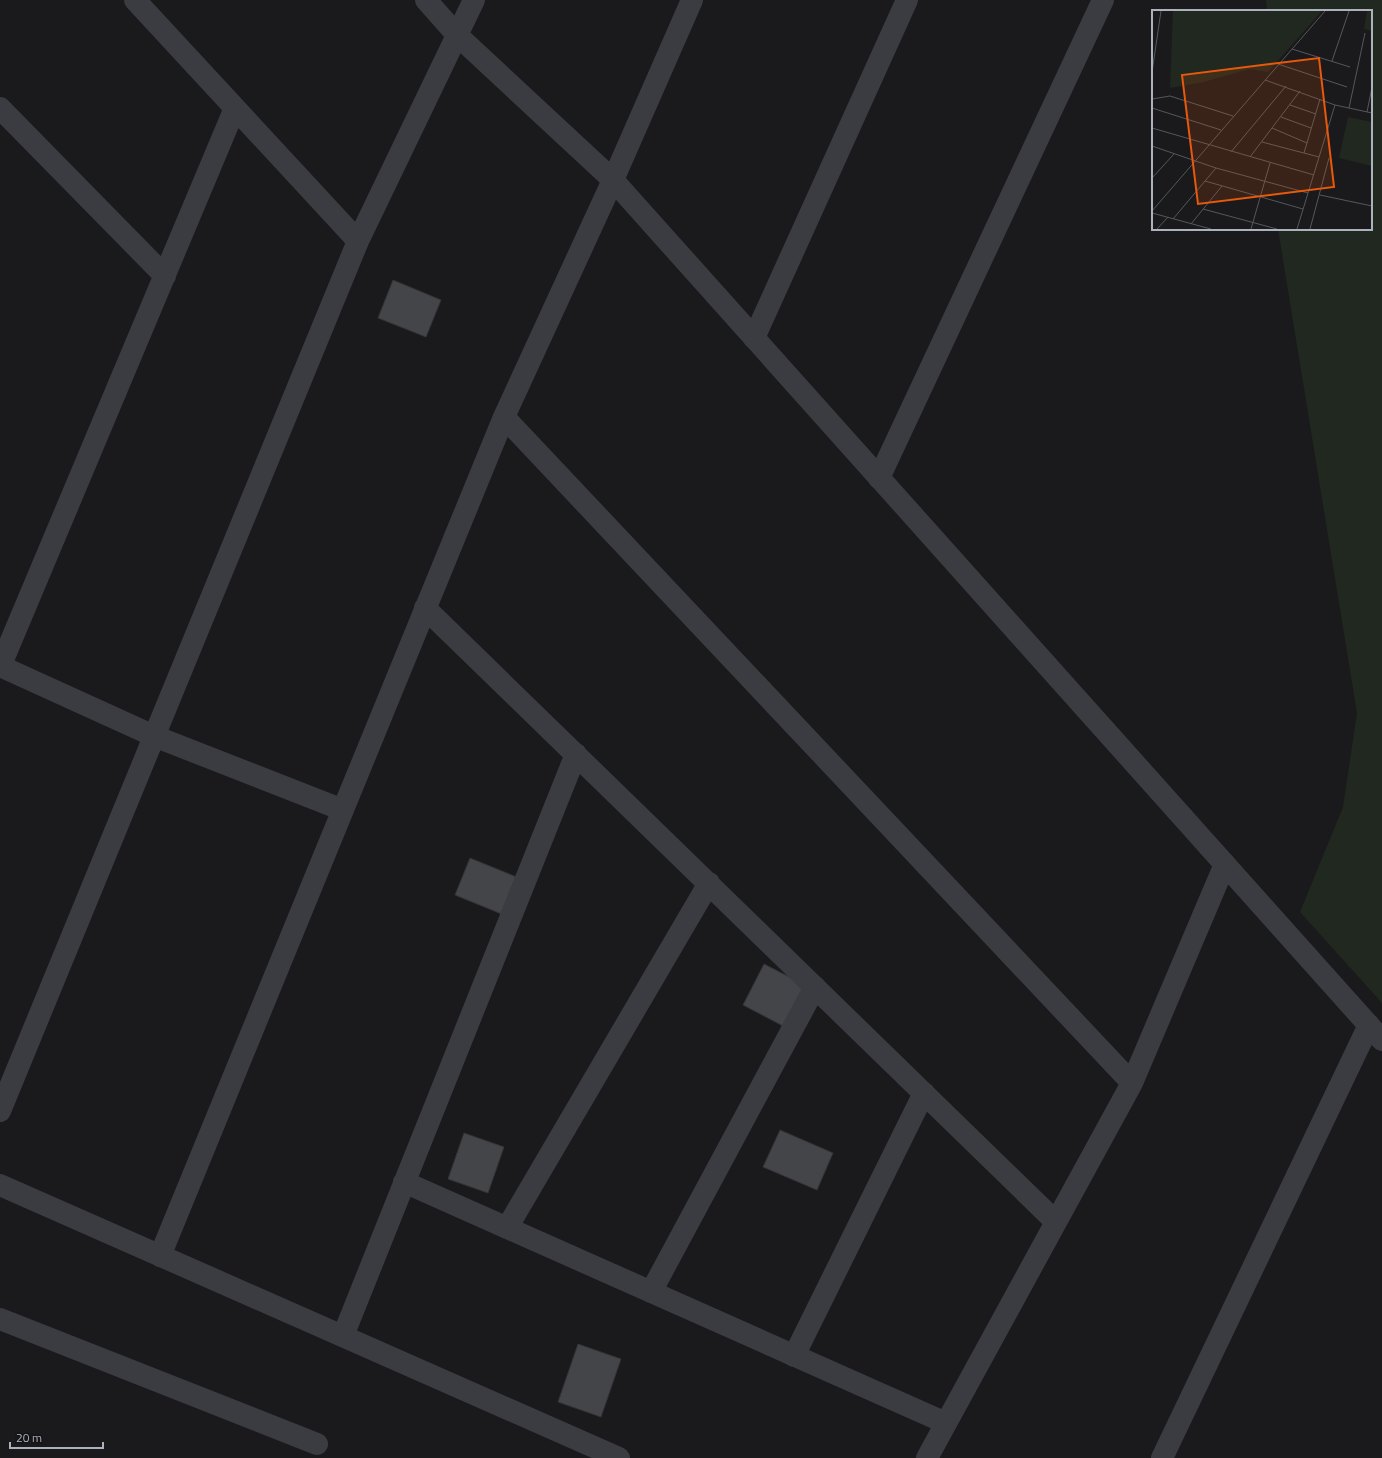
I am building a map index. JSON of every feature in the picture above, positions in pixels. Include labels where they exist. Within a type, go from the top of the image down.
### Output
[{"type":"street","points":[[135,0],[358,241]]},
{"type":"street","points":[[426,0],[457,35],[613,180],[1376,1032],[1162,1458]]},
{"type":"street","points":[[0,1111],[358,241],[474,0]]},
{"type":"street","points":[[160,1256],[504,417],[613,180],[692,0]]},
{"type":"street","points":[[754,338],[907,0]]},
{"type":"street","points":[[879,478],[1103,0]]},
{"type":"street","points":[[0,108],[165,276]]},
{"type":"street","points":[[235,108],[0,666],[154,736],[343,810]]},
{"type":"street","points":[[504,417],[1132,1083]]},
{"type":"street","points":[[426,608],[1056,1222]]},
{"type":"street","points":[[343,1336],[576,754]]},
{"type":"street","points":[[927,1458],[1132,1083],[1225,864]]},
{"type":"street","points":[[508,1228],[709,883]]},
{"type":"street","points":[[651,1292],[815,987]]},
{"type":"street","points":[[794,1356],[924,1093]]},
{"type":"street","points":[[404,1182],[946,1423]]},
{"type":"street","points":[[0,1185],[619,1458]]},
{"type":"street","points":[[0,1319],[317,1444]]},
{"type":"shaded area","points":[[1266,0],[1382,0],[1382,1003],[1300,912],[1343,807],[1357,713],[1278,230],[1372,230],[1372,10],[1267,10]]},
{"type":"building","points":[[393,280],[441,300],[426,337],[378,318]]},
{"type":"building","points":[[470,858],[519,878],[504,915],[455,895]]},
{"type":"building","points":[[764,964],[805,985],[783,1026],[743,1005]]},
{"type":"building","points":[[780,1130],[833,1153],[817,1190],[763,1167]]},
{"type":"building","points":[[464,1133],[504,1147],[488,1193],[448,1179]]},
{"type":"building","points":[[578,1344],[621,1359],[601,1417],[558,1402]]}]
